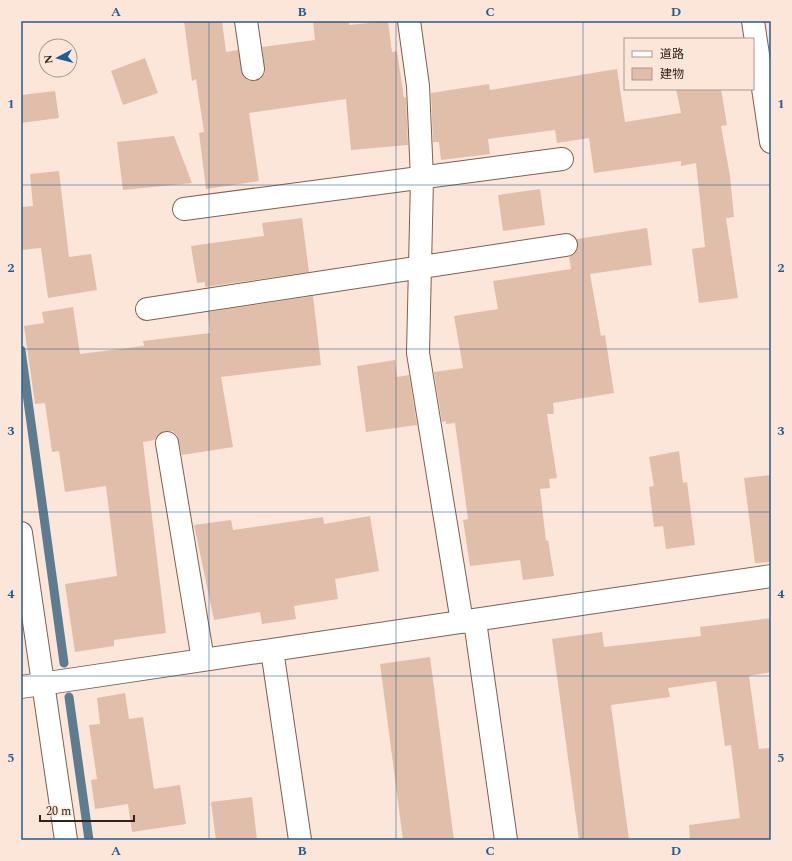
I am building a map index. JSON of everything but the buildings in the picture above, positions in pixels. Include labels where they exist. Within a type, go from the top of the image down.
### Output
[{"type":"street","points":[[246,21],[253,69]]},
{"type":"street","points":[[409,21],[418,86],[422,179],[418,353],[468,622],[506,840]]},
{"type":"street","points":[[753,21],[771,142]]},
{"type":"street","points":[[184,209],[422,179],[562,159]]},
{"type":"street","points":[[147,309],[566,245]]},
{"type":"street","points":[[167,443],[203,660]]},
{"type":"street","points":[[21,533],[66,840]]},
{"type":"street","points":[[21,687],[771,576]]},
{"type":"street","points":[[272,650],[300,840]]},
{"type":"waterway","points":[[21,350],[64,663]]},
{"type":"waterway","points":[[69,697],[89,840]]}]
